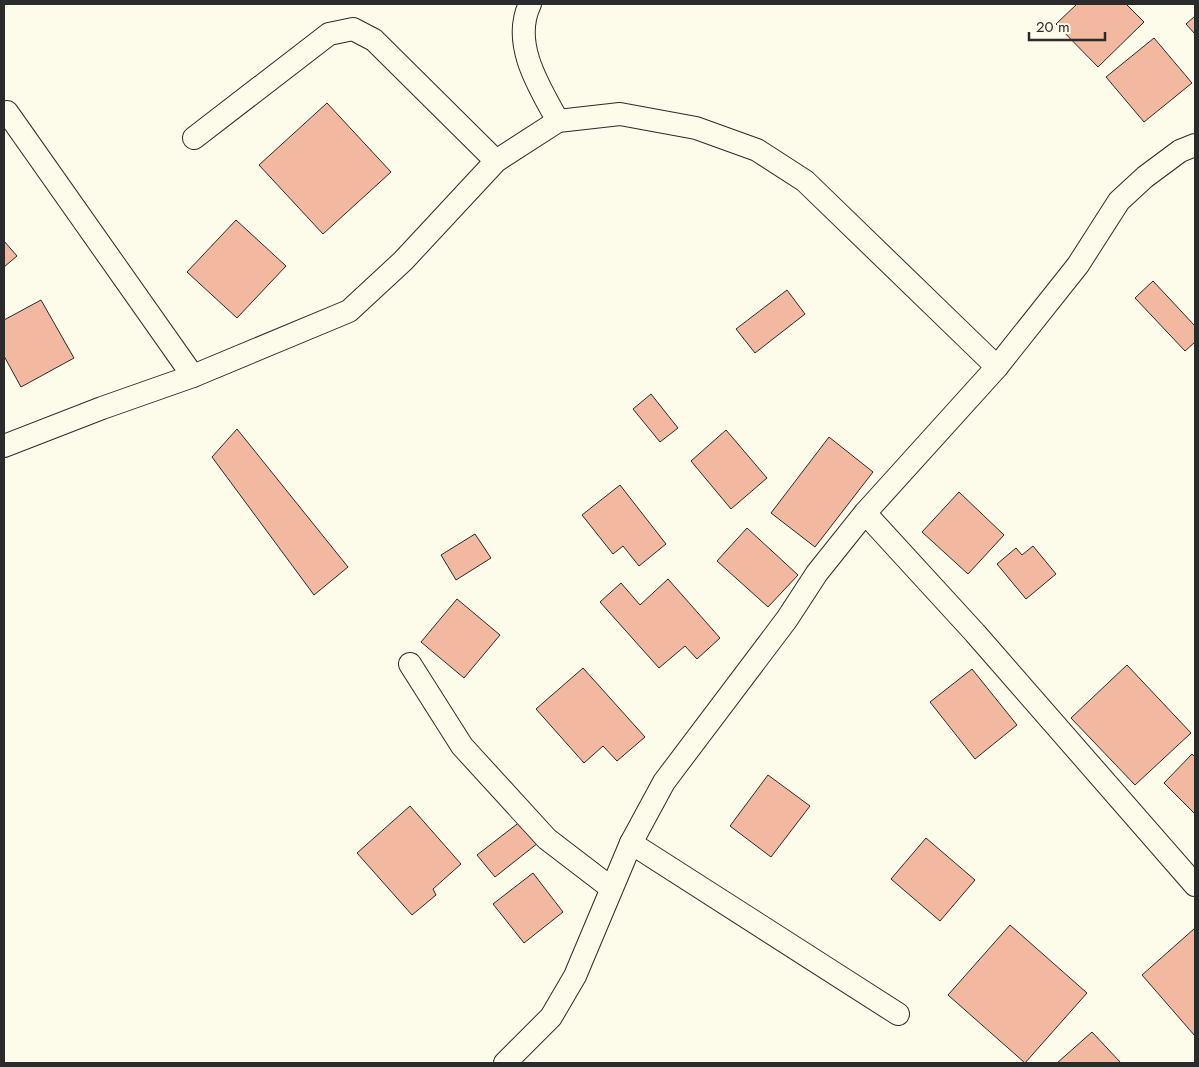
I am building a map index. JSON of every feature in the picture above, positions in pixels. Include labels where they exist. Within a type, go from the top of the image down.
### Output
[{"type":"street","points":[[530,4],[525,13],[523,36],[534,79],[558,121]]},
{"type":"street","points":[[194,138],[329,34],[353,29],[374,40],[496,162]]},
{"type":"street","points":[[6,112],[193,376]]},
{"type":"street","points":[[4,445],[193,376],[348,310],[403,261],[496,162],[558,121],[620,114],[696,128],[756,150],[805,181],[997,367]]},
{"type":"street","points":[[505,1063],[551,1017],[575,976],[631,843],[664,782],[787,619],[817,573],[865,513],[997,367],[1078,265],[1119,202],[1152,172],[1180,152],[1195,145]]},
{"type":"street","points":[[865,513],[975,633],[1195,885]]},
{"type":"street","points":[[410,664],[462,746],[547,839],[611,888]]},
{"type":"street","points":[[631,843],[898,1014]]},
{"type":"building","points":[[1077,4],[1126,4],[1144,22],[1098,67],[1056,24]]},
{"type":"building","points":[[1195,16],[1195,34],[1186,24]]},
{"type":"building","points":[[1154,38],[1192,83],[1144,122],[1106,77]]},
{"type":"building","points":[[327,103],[391,172],[323,234],[259,165]]},
{"type":"building","points":[[236,220],[286,266],[237,318],[187,272]]},
{"type":"building","points":[[4,241],[17,256],[4,267]]},
{"type":"building","points":[[1153,281],[1195,326],[1195,342],[1185,351],[1135,298]]},
{"type":"building","points":[[787,290],[805,314],[755,353],[736,329]]},
{"type":"building","points":[[41,300],[74,358],[21,387],[4,356],[4,320]]},
{"type":"building","points":[[651,394],[678,428],[660,442],[633,409]]},
{"type":"building","points":[[237,429],[348,567],[314,595],[212,457]]},
{"type":"building","points":[[726,430],[767,478],[731,509],[691,461]]},
{"type":"building","points":[[829,437],[873,472],[815,547],[771,513]]},
{"type":"building","points":[[620,485],[666,544],[639,566],[623,546],[613,554],[582,515]]},
{"type":"building","points":[[959,492],[1004,535],[968,574],[922,532]]},
{"type":"building","points":[[747,528],[798,575],[768,607],[717,561]]},
{"type":"building","points":[[475,534],[491,558],[456,580],[441,555]]},
{"type":"building","points":[[1033,546],[1056,574],[1026,599],[997,564],[1016,548],[1022,555]]},
{"type":"building","points":[[668,579],[720,638],[697,659],[685,646],[659,668],[600,602],[621,583],[640,605]]},
{"type":"building","points":[[457,599],[500,635],[464,678],[421,642]]},
{"type":"building","points":[[1127,665],[1191,733],[1135,785],[1071,718]]},
{"type":"building","points":[[583,668],[645,737],[617,761],[603,746],[584,763],[536,709]]},
{"type":"building","points":[[972,669],[1017,725],[975,759],[930,702]]},
{"type":"building","points":[[1192,754],[1195,757],[1195,814],[1164,783]]},
{"type":"building","points":[[768,775],[810,806],[771,857],[730,826]]},
{"type":"building","points":[[410,806],[461,864],[433,889],[436,895],[412,915],[357,853]]},
{"type":"building","points":[[521,821],[538,843],[495,877],[477,855]]},
{"type":"building","points":[[926,838],[975,880],[940,921],[891,879]]},
{"type":"building","points":[[533,873],[563,912],[524,943],[493,904]]},
{"type":"building","points":[[1010,925],[1087,993],[1025,1063],[948,995]]},
{"type":"building","points":[[1195,928],[1195,1036],[1142,975]]},
{"type":"building","points":[[1092,1032],[1121,1063],[1057,1063]]}]
